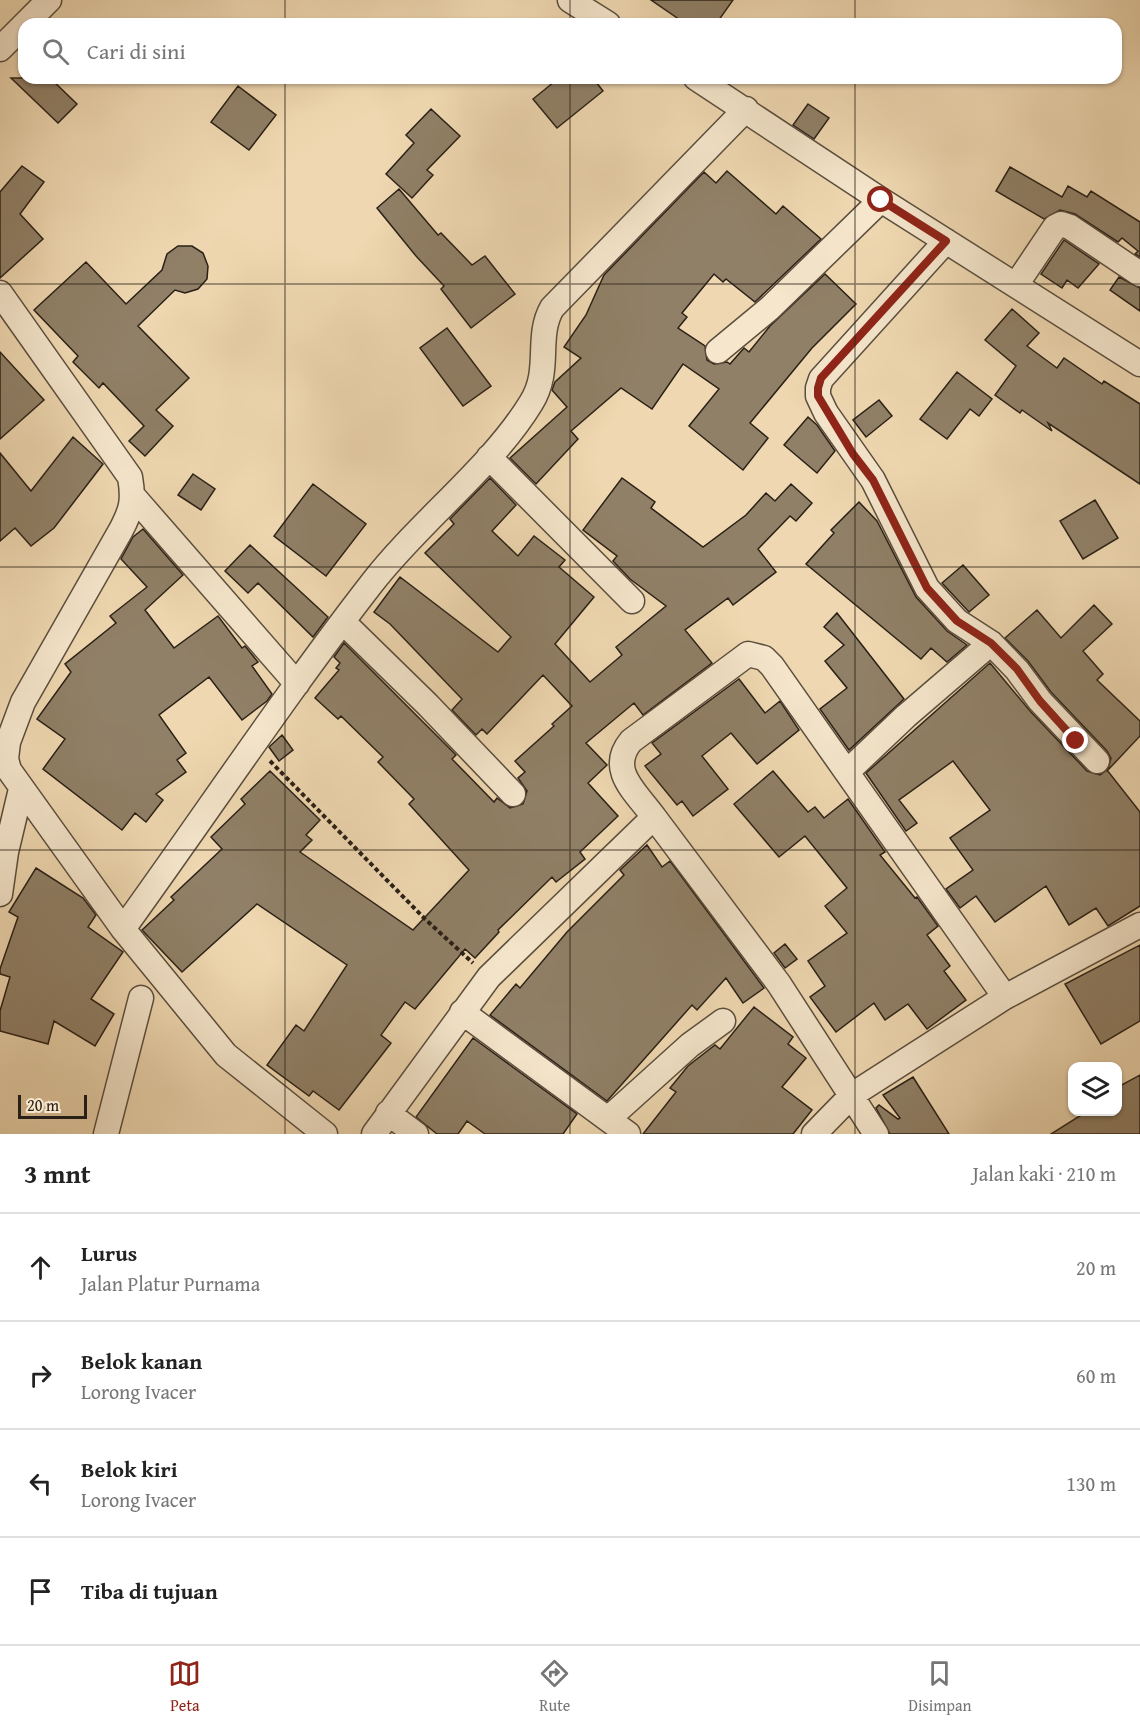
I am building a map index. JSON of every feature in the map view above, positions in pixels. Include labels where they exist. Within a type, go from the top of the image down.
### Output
[{"type":"street","points":[[30,18],[49,0]]},
{"type":"street","points":[[570,0],[598,18]]},
{"type":"street","points":[[0,49],[18,30]]},
{"type":"street","points":[[706,84],[881,200],[1140,364]]},
{"type":"street","points":[[123,929],[373,581],[425,521],[489,456],[523,416],[539,390],[544,370],[546,318],[552,308],[746,109]]},
{"type":"street","points":[[718,351],[771,308],[881,200]]},
{"type":"street","points":[[1016,285],[1055,227],[1061,224],[1070,227],[1140,274]]},
{"type":"street","points":[[946,241],[821,378],[818,388],[826,412],[873,480],[927,588],[957,621],[991,643],[1017,669],[1040,701],[1097,761]]},
{"type":"street","points":[[0,293],[130,477],[134,496],[130,512],[121,530],[23,702],[13,727],[6,759],[21,789],[123,929],[226,1055],[325,1134]]},
{"type":"street","points":[[489,456],[633,601]]},
{"type":"street","points":[[134,496],[297,684]]},
{"type":"street","points":[[343,622],[428,705],[513,794]]},
{"type":"street","points":[[848,771],[906,716],[991,643]]},
{"type":"street","points":[[876,1134],[779,984],[622,772],[620,759],[632,741],[748,654],[764,658],[848,771],[1005,997]]},
{"type":"street","points":[[0,894],[6,852],[21,789]]},
{"type":"street","points":[[374,1134],[489,977],[654,817]]},
{"type":"street","points":[[814,1134],[852,1095],[1005,997],[1140,925]]},
{"type":"street","points":[[106,1134],[141,998]]},
{"type":"street","points":[[462,1012],[628,1134]]},
{"type":"street","points":[[608,1119],[690,1046],[723,1021]]},
{"type":"street","points":[[388,1113],[416,1134]]},
{"type":"path","points":[[255,746],[425,919],[489,977]]},
{"type":"building","points":[[651,0],[733,0],[720,18],[677,18]]},
{"type":"building","points":[[11,78],[18,78],[18,84],[56,84],[77,104],[58,123]]},
{"type":"building","points":[[552,84],[598,84],[603,91],[557,128],[533,99]]},
{"type":"building","points":[[238,86],[276,115],[249,150],[211,122]]},
{"type":"building","points":[[808,104],[829,118],[814,139],[793,125]]},
{"type":"building","points":[[431,109],[460,136],[427,170],[433,175],[412,198],[386,174],[414,143],[406,135]]},
{"type":"building","points":[[22,166],[44,182],[20,214],[43,239],[0,278],[0,192]]},
{"type":"building","points":[[1010,167],[1062,197],[1068,186],[1087,197],[1091,191],[1140,222],[1140,257],[1135,254],[1138,251],[1122,238],[1118,242],[1075,214],[1060,210],[1044,219],[996,191]]},
{"type":"building","points":[[727,171],[776,214],[783,206],[821,239],[755,302],[726,279],[723,282],[714,274],[682,313],[687,317],[678,328],[705,346],[707,360],[714,364],[727,362],[730,364],[744,348],[749,352],[770,326],[825,274],[856,304],[812,348],[750,423],[768,438],[743,470],[689,426],[719,389],[683,364],[652,409],[621,388],[571,431],[578,439],[536,484],[510,458],[567,407],[552,390],[555,382],[581,358],[564,347],[586,315],[604,275],[704,172],[716,183]]},
{"type":"building","points":[[399,189],[438,235],[441,233],[472,265],[485,256],[515,294],[471,328],[441,289],[444,286],[377,208]]},
{"type":"building","points":[[1064,240],[1099,264],[1078,288],[1067,280],[1062,288],[1041,274]]},
{"type":"building","points":[[178,246],[192,246],[203,253],[208,266],[207,279],[198,289],[185,293],[175,290],[138,326],[189,378],[156,410],[173,426],[145,456],[129,441],[144,426],[103,383],[99,388],[73,362],[78,356],[34,310],[86,262],[126,304],[162,270],[167,254]]},
{"type":"building","points":[[1119,277],[1140,288],[1140,311],[1110,290]]},
{"type":"building","points":[[1012,309],[1039,333],[1027,346],[1057,368],[1064,358],[1102,384],[1104,381],[1140,404],[1140,484],[1048,423],[1052,431],[1022,410],[1020,413],[995,395],[1016,366],[985,340]]},
{"type":"building","points":[[447,328],[491,386],[463,406],[420,348]]},
{"type":"building","points":[[0,352],[44,400],[0,439]]},
{"type":"building","points":[[957,372],[992,399],[979,416],[970,409],[947,439],[920,419]]},
{"type":"building","points":[[879,400],[892,416],[866,437],[853,420]]},
{"type":"building","points":[[808,417],[817,425],[835,451],[817,473],[784,445]]},
{"type":"building","points":[[73,437],[103,464],[54,528],[31,546],[15,528],[0,541],[0,453],[31,491]]},
{"type":"building","points":[[193,474],[215,489],[201,510],[178,495]]},
{"type":"building","points":[[490,478],[516,505],[492,531],[518,556],[534,536],[565,560],[559,567],[594,597],[555,644],[590,682],[622,655],[616,647],[666,606],[630,579],[613,561],[617,556],[583,530],[622,478],[655,502],[651,508],[703,547],[746,515],[766,493],[775,501],[791,484],[812,503],[796,521],[790,516],[758,549],[776,572],[733,605],[728,598],[685,630],[712,663],[643,715],[634,703],[586,743],[607,765],[588,783],[618,816],[580,852],[585,859],[556,882],[552,877],[498,930],[499,932],[475,958],[465,949],[415,1009],[405,1002],[381,1035],[391,1043],[339,1110],[313,1091],[309,1096],[267,1065],[296,1025],[304,1031],[347,965],[257,904],[182,972],[142,930],[174,900],[171,897],[222,849],[211,837],[245,804],[241,799],[270,771],[320,820],[306,835],[312,840],[300,852],[413,930],[469,870],[409,804],[414,799],[378,762],[383,757],[341,716],[338,719],[315,698],[339,670],[336,668],[340,663],[334,657],[344,643],[456,755],[452,759],[494,802],[497,798],[510,808],[523,804],[527,791],[518,778],[525,772],[515,761],[554,726],[552,724],[572,706],[543,675],[487,734],[482,729],[476,735],[452,710],[462,699],[390,624],[374,612],[400,577],[498,652],[511,637],[425,553],[454,524],[450,519]]},
{"type":"building","points":[[313,484],[366,524],[326,576],[274,536]]},
{"type":"building","points":[[1095,500],[1118,538],[1083,559],[1060,521]]},
{"type":"building","points":[[859,502],[877,521],[916,597],[947,631],[967,645],[947,662],[931,648],[921,659],[806,564],[834,533],[831,530]]},
{"type":"building","points":[[143,529],[183,575],[145,610],[174,648],[218,616],[242,648],[245,646],[258,662],[252,666],[272,694],[267,701],[242,720],[209,677],[159,715],[186,753],[177,760],[186,772],[156,794],[163,800],[146,822],[135,813],[122,830],[43,769],[65,739],[37,719],[71,672],[65,664],[116,623],[110,616],[147,587],[121,559],[133,537]]},
{"type":"building","points":[[250,545],[328,617],[313,637],[258,583],[248,593],[225,571]]},
{"type":"building","points":[[963,565],[989,595],[969,612],[942,583]]},
{"type":"building","points":[[1094,605],[1112,624],[1083,651],[1103,674],[1097,680],[1140,721],[1140,736],[1108,770],[1111,758],[1107,751],[1051,692],[1028,661],[1005,638],[1037,610],[1061,638]]},
{"type":"building","points":[[837,613],[904,699],[849,750],[820,709],[847,688],[825,661],[844,645],[824,627]]},
{"type":"building","points":[[990,663],[1030,711],[1087,771],[1100,775],[1107,770],[1140,812],[1140,906],[1108,926],[1096,908],[1069,925],[1046,886],[995,922],[976,896],[960,908],[946,889],[973,870],[950,838],[990,810],[953,761],[899,800],[917,823],[906,831],[866,773]]},
{"type":"building","points":[[739,679],[765,713],[780,701],[799,730],[757,764],[731,733],[702,756],[728,789],[693,816],[682,801],[677,805],[645,766],[661,754],[652,743]]},
{"type":"building","points":[[282,735],[293,750],[279,761],[269,747]]},
{"type":"building","points":[[773,771],[808,812],[815,807],[824,818],[848,799],[885,852],[880,855],[915,898],[917,897],[938,926],[927,935],[950,966],[944,971],[966,1000],[927,1029],[908,1004],[885,1020],[874,1003],[836,1032],[810,997],[825,986],[808,961],[847,933],[825,906],[847,888],[805,836],[779,857],[734,804]]},
{"type":"building","points":[[647,845],[662,867],[670,861],[764,988],[743,1003],[726,978],[697,1010],[692,1005],[607,1101],[490,1015],[516,984],[520,988],[567,932],[624,875],[620,870]]},
{"type":"building","points":[[36,868],[83,898],[96,915],[88,927],[123,952],[91,999],[114,1014],[95,1046],[54,1021],[48,1044],[0,1031],[0,1011],[10,977],[0,974],[0,969],[18,917],[9,912]]},
{"type":"building","points":[[785,944],[797,959],[785,968],[774,953]]},
{"type":"building","points":[[1140,945],[1140,1021],[1101,1044],[1065,984]]},
{"type":"building","points":[[754,1007],[793,1037],[788,1044],[806,1058],[782,1087],[812,1110],[793,1134],[643,1134],[676,1092],[670,1088],[688,1066],[715,1045],[720,1049]]},
{"type":"building","points":[[473,1038],[577,1114],[563,1134],[485,1134],[467,1121],[458,1134],[437,1134],[416,1117]]},
{"type":"building","points":[[1140,1075],[1140,1134],[1051,1134],[1080,1116],[1122,1116],[1122,1085]]},
{"type":"building","points":[[913,1077],[949,1134],[890,1134],[876,1108],[879,1105],[898,1119],[900,1118],[883,1095]]},
{"type":"route","points":[[881,200],[946,241],[821,378],[818,396],[853,454],[873,480],[927,588],[957,621],[991,643],[1017,669],[1040,701],[1076,741]]}]
